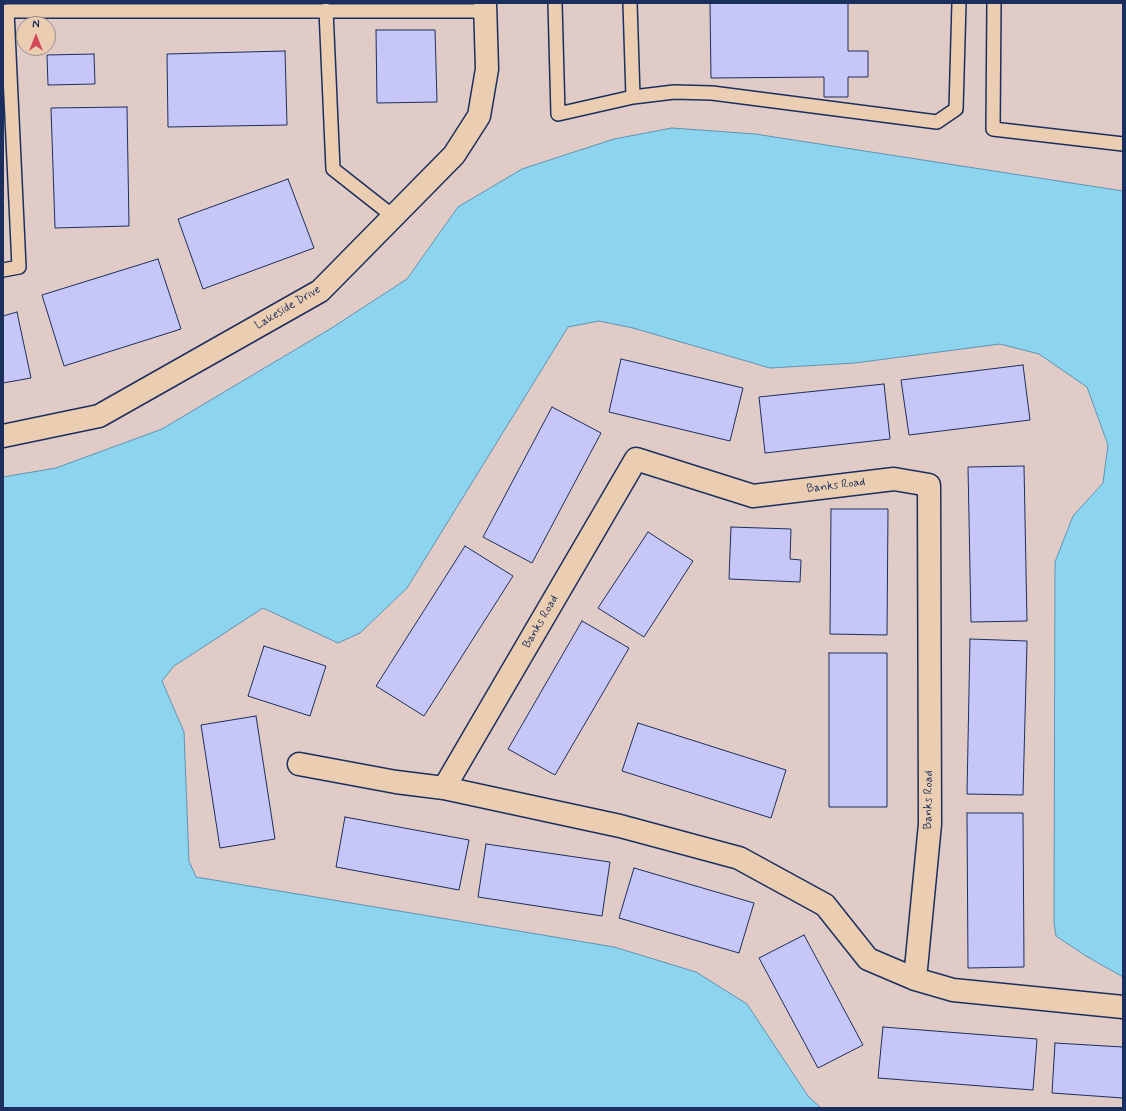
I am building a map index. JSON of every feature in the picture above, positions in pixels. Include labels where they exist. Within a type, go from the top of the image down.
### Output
[{"type":"street","name":"Lakeside Drive","points":[[3,436],[99,416],[181,371],[320,291],[454,155],[479,116],[487,69],[485,7]]},
{"type":"street","name":"Banks Road","points":[[444,788],[636,459],[753,496],[894,479],[929,485],[930,824],[915,979]]},
{"type":"street","points":[[300,764],[396,782],[444,788],[620,826],[739,858],[825,905],[868,959],[915,979],[953,990],[1123,1007]]},
{"type":"lane","points":[[555,3],[558,114],[633,97],[674,92],[712,93],[937,122],[956,109],[959,3]]},
{"type":"lane","points":[[630,3],[633,97]]},
{"type":"lane","points":[[994,3],[993,129],[1123,144]]},
{"type":"lane","points":[[3,270],[19,267],[5,11],[326,10],[485,7]]},
{"type":"lane","points":[[326,10],[333,169],[394,217]]},
{"type":"water","points":[[672,128],[755,134],[1123,191],[1123,977],[1086,956],[1056,936],[1054,923],[1055,562],[1073,516],[1103,483],[1108,445],[1087,387],[1039,354],[1000,344],[855,363],[770,368],[633,328],[599,321],[568,327],[407,588],[360,633],[338,643],[263,608],[174,666],[162,681],[184,732],[189,861],[196,877],[614,947],[696,972],[747,1004],[808,1096],[821,1108],[3,1108],[3,477],[56,468],[162,429],[330,329],[407,279],[458,207],[522,169],[614,139]]},
{"type":"building","points":[[710,3],[848,3],[848,51],[868,51],[868,77],[848,77],[848,97],[824,97],[824,77],[711,78]]},
{"type":"building","points":[[376,30],[435,30],[437,102],[377,103]]},
{"type":"building","points":[[285,51],[287,125],[168,127],[167,54]]},
{"type":"building","points":[[94,54],[95,84],[48,85],[47,56]]},
{"type":"building","points":[[127,107],[129,226],[55,228],[51,108]]},
{"type":"building","points":[[288,179],[314,248],[203,289],[178,219]]},
{"type":"building","points":[[158,259],[181,329],[64,366],[42,295]]},
{"type":"building","points":[[17,312],[31,378],[3,383],[3,316]]},
{"type":"building","points":[[621,359],[743,388],[730,441],[609,412]]},
{"type":"building","points":[[1023,365],[1030,420],[909,435],[901,380]]},
{"type":"building","points":[[884,384],[890,439],[765,453],[759,397]]},
{"type":"building","points":[[552,407],[601,433],[532,563],[483,537]]},
{"type":"building","points":[[1024,466],[1027,621],[971,622],[968,467]]},
{"type":"building","points":[[831,509],[888,509],[887,635],[830,634]]},
{"type":"building","points":[[731,527],[791,529],[790,559],[801,560],[800,582],[729,579]]},
{"type":"building","points":[[648,532],[693,561],[644,637],[598,608]]},
{"type":"building","points":[[465,546],[513,576],[424,716],[376,686]]},
{"type":"building","points":[[582,621],[629,648],[555,775],[508,749]]},
{"type":"building","points":[[970,639],[1027,641],[1023,795],[967,794]]},
{"type":"building","points":[[264,646],[326,666],[310,716],[248,696]]},
{"type":"building","points":[[829,653],[887,653],[887,807],[829,807]]},
{"type":"building","points":[[256,716],[275,839],[220,848],[201,725]]},
{"type":"building","points":[[638,723],[786,770],[771,818],[622,771]]},
{"type":"building","points":[[967,813],[1023,813],[1024,967],[968,968]]},
{"type":"building","points":[[345,817],[469,840],[459,890],[336,867]]},
{"type":"building","points":[[486,844],[610,862],[602,916],[478,897]]},
{"type":"building","points":[[634,868],[754,903],[739,953],[619,918]]},
{"type":"building","points":[[804,935],[863,1045],[818,1068],[759,958]]},
{"type":"building","points":[[883,1027],[1037,1039],[1033,1090],[878,1078]]},
{"type":"building","points":[[1055,1043],[1123,1047],[1123,1098],[1052,1093]]}]
